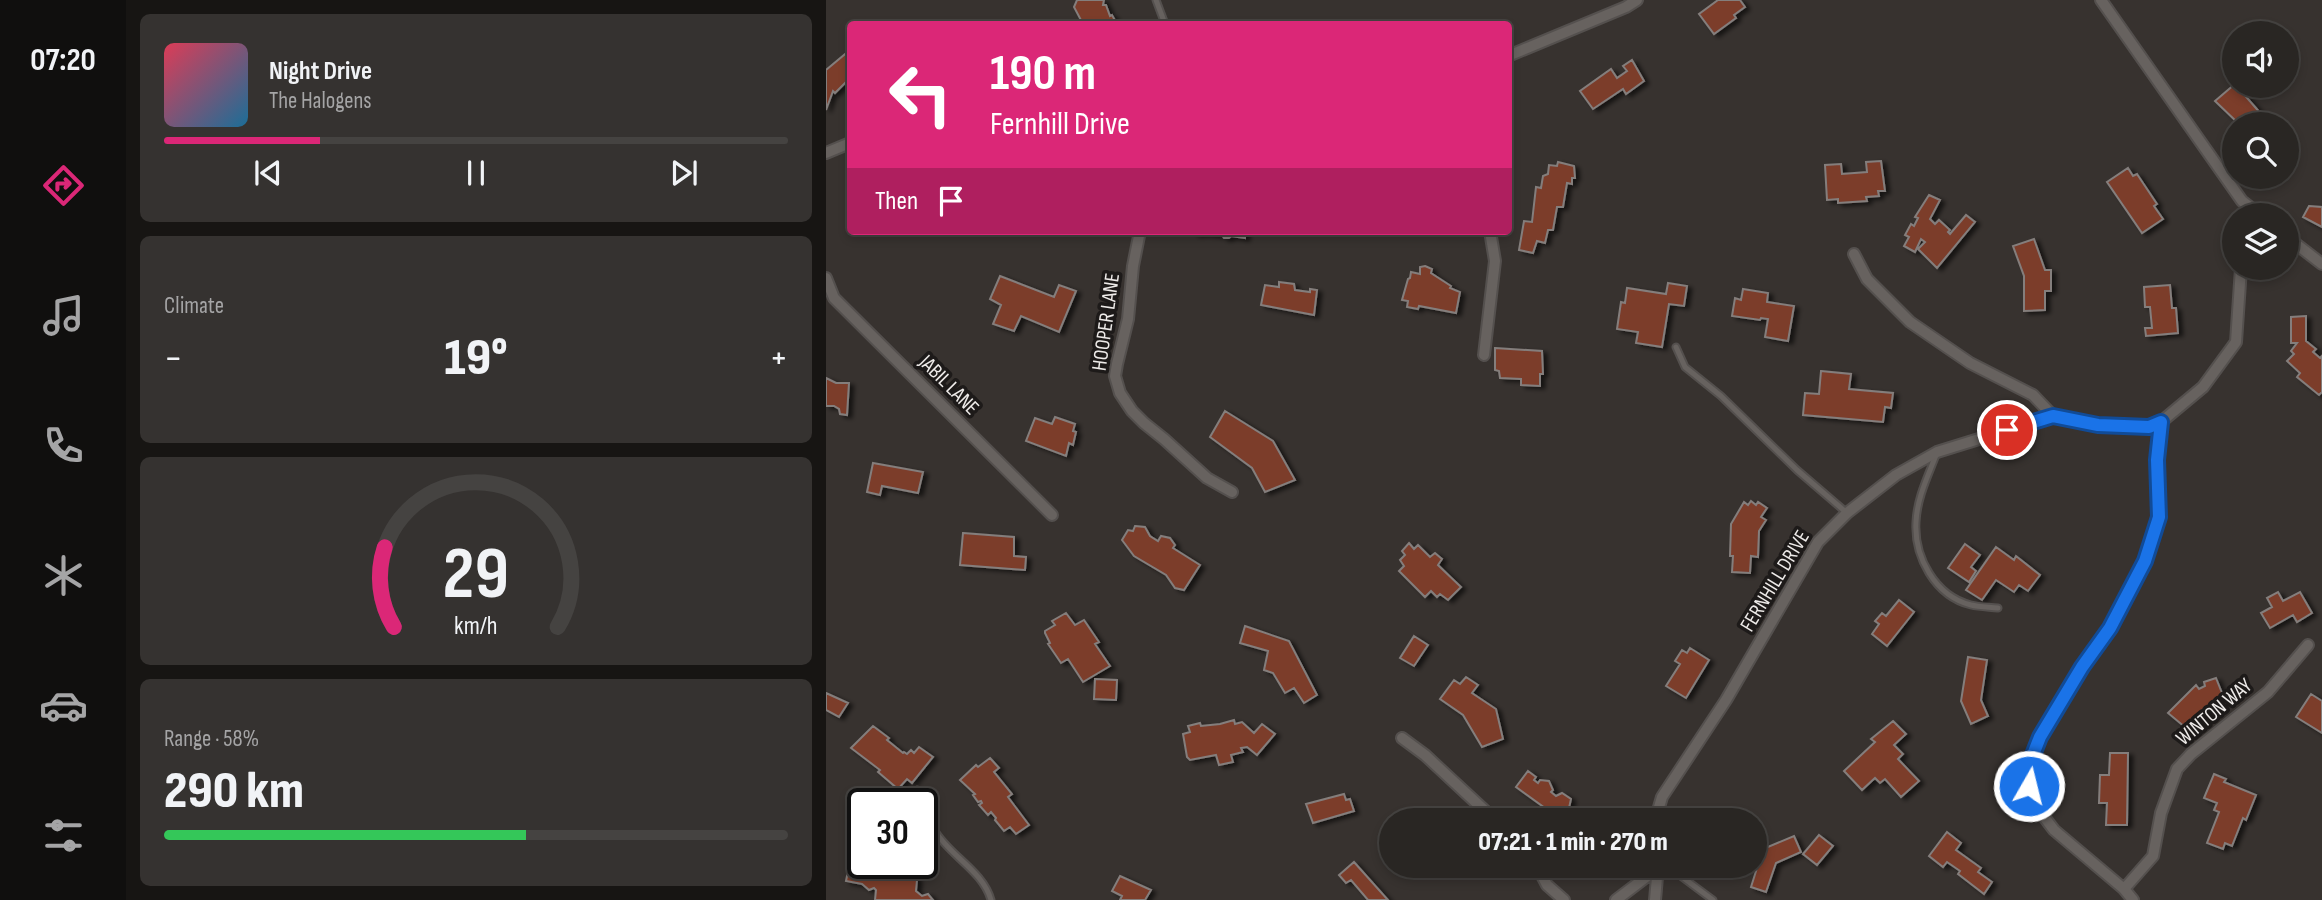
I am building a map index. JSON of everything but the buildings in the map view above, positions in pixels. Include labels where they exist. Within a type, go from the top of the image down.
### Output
[{"type":"street","points":[[1512,54],[1637,0]]},
{"type":"street","points":[[2101,0],[2245,203]]},
{"type":"street","points":[[826,153],[847,143]]},
{"type":"street","name":"HOOPER LANE","points":[[1139,235],[1128,319],[1115,376],[1120,393],[1144,424],[1207,478],[1233,492]]},
{"type":"street","points":[[1484,355],[1495,261],[1491,235]]},
{"type":"street","points":[[2299,246],[2322,264]]},
{"type":"street","points":[[1854,254],[1867,279],[1910,322],[1970,363],[2034,395],[2053,416]]},
{"type":"street","name":"JABIL LANE","points":[[826,278],[834,298],[1052,515]]},
{"type":"street","points":[[2133,900],[2124,889],[2054,830],[2032,801],[2027,770],[2040,737],[2082,667],[2110,628],[2145,561],[2159,517],[2157,460],[2161,422],[2203,387],[2236,342],[2240,280]]},
{"type":"street","name":"FERNHILL DRIVE","points":[[1659,808],[1662,797],[1726,700],[1818,542],[1847,513],[1896,475],[1937,452],[2053,416],[2098,425],[2149,427],[2161,422]]},
{"type":"street","name":"WINTON WAY","points":[[2124,889],[2153,856],[2161,813],[2177,769],[2191,754],[2268,692],[2308,645]]},
{"type":"street","points":[[1402,738],[1425,755],[1482,808]]},
{"type":"street","points":[[1543,878],[1547,885],[1564,900]]},
{"type":"street","points":[[1616,900],[1644,878]]},
{"type":"street","points":[[1656,900],[1657,878]]},
{"type":"lane","points":[[1156,0],[1164,21]]},
{"type":"lane","points":[[1676,347],[1685,367],[1721,396],[1797,470],[1847,513]]},
{"type":"lane","points":[[1937,452],[1919,498],[1916,522],[1918,549],[1937,586],[1969,605],[1998,608]]},
{"type":"lane","points":[[938,835],[969,867],[988,891],[991,900]]},
{"type":"lane","points":[[1683,878],[1713,900]]},
{"type":"route","points":[[2007,430],[2053,416],[2098,425],[2149,427],[2161,422],[2157,460],[2159,517],[2145,561],[2110,628],[2082,667],[2040,737],[2027,770],[2029,786]]}]
